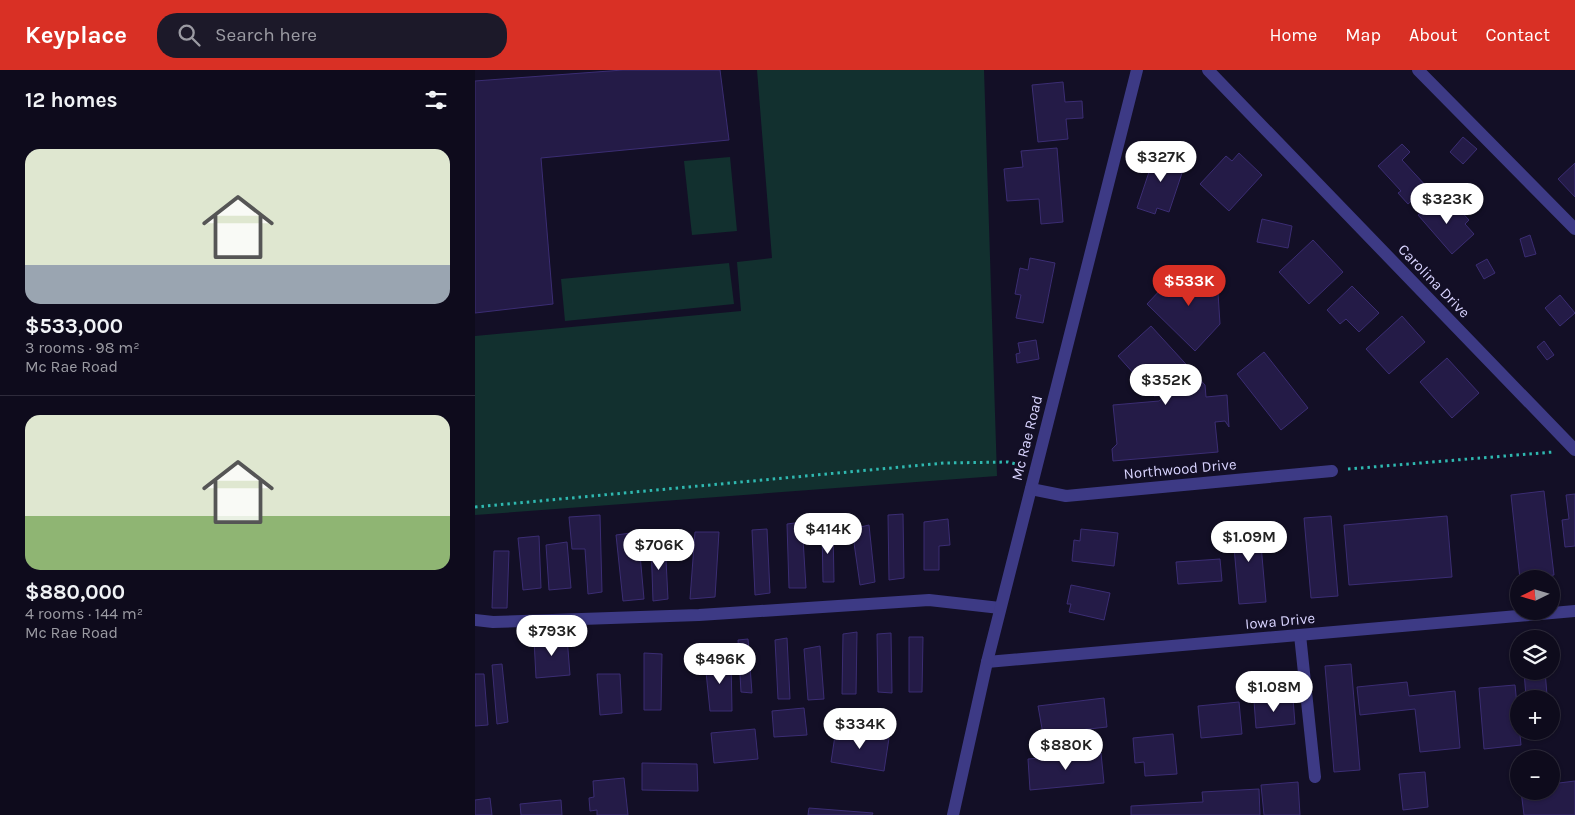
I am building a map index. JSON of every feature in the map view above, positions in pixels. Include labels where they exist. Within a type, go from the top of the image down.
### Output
[{"type":"street","name":"Mc Rae Road","points":[[953,815],[1000,608],[1137,70]]},
{"type":"street","name":"Carolina Drive","points":[[1208,70],[1574,450]]},
{"type":"street","points":[[1418,70],[1575,229]]},
{"type":"street","name":"Northwood Drive","points":[[1031,489],[1066,496],[1332,471]]},
{"type":"street","points":[[475,620],[493,622],[699,615],[929,600],[1000,608]]},
{"type":"street","name":"Iowa Drive","points":[[987,662],[1575,611]]},
{"type":"street","points":[[1300,636],[1315,777]]},
{"type":"path","points":[[1332,471],[1574,450]]},
{"type":"path","points":[[475,507],[944,463],[1008,462],[1028,467]]},
{"type":"green space","points":[[757,70],[984,70],[997,476],[475,515],[475,336],[741,311],[737,262],[772,258]]},
{"type":"green space","points":[[730,157],[737,231],[692,235],[684,161]]},
{"type":"green space","points":[[729,263],[734,304],[565,321],[561,279]]},
{"type":"building","points":[[623,70],[720,70],[729,140],[541,158],[553,304],[475,313],[475,81]]},
{"type":"building","points":[[1063,82],[1065,102],[1082,101],[1083,118],[1066,119],[1068,139],[1038,142],[1032,85]]},
{"type":"building","points":[[1463,137],[1477,149],[1463,164],[1450,152]]},
{"type":"building","points":[[1402,144],[1410,152],[1402,160],[1427,187],[1408,204],[1398,193],[1401,191],[1378,166]]},
{"type":"building","points":[[1057,148],[1063,222],[1041,224],[1039,199],[1007,201],[1004,169],[1023,167],[1021,151]]},
{"type":"building","points":[[1156,151],[1186,161],[1169,212],[1157,208],[1155,214],[1137,208]]},
{"type":"building","points":[[1239,153],[1262,175],[1229,211],[1200,184],[1226,156],[1232,161]]},
{"type":"building","points":[[1575,163],[1575,197],[1558,179]]},
{"type":"building","points":[[1438,197],[1451,212],[1457,207],[1469,220],[1465,224],[1474,234],[1452,254],[1418,215]]},
{"type":"building","points":[[1262,219],[1292,226],[1288,248],[1257,242]]},
{"type":"building","points":[[1530,235],[1536,254],[1525,257],[1520,239]]},
{"type":"building","points":[[1313,240],[1343,272],[1309,304],[1279,272]]},
{"type":"building","points":[[1030,258],[1055,263],[1043,323],[1016,318],[1021,295],[1015,294],[1020,268],[1028,270]]},
{"type":"building","points":[[1487,259],[1495,273],[1484,279],[1476,265]]},
{"type":"building","points":[[1193,268],[1218,293],[1220,324],[1195,351],[1147,304],[1163,287],[1171,287],[1170,281],[1182,269]]},
{"type":"building","points":[[1352,286],[1379,313],[1359,332],[1346,319],[1340,324],[1327,310]]},
{"type":"building","points":[[1560,295],[1575,313],[1560,326],[1545,308]]},
{"type":"building","points":[[1402,316],[1425,342],[1389,374],[1366,349]]},
{"type":"building","points":[[1151,326],[1205,385],[1206,397],[1227,395],[1229,427],[1225,421],[1215,422],[1218,452],[1113,461],[1112,449],[1117,444],[1113,405],[1159,401],[1166,395],[1154,396],[1118,356]]},
{"type":"building","points":[[1036,340],[1039,359],[1017,363],[1016,354],[1020,353],[1018,343]]},
{"type":"building","points":[[1544,341],[1554,355],[1547,360],[1537,347]]},
{"type":"building","points":[[1264,352],[1308,408],[1281,430],[1237,374]]},
{"type":"building","points":[[1447,358],[1479,393],[1452,418],[1420,382]]},
{"type":"building","points":[[1544,491],[1553,570],[1519,570],[1511,495]]},
{"type":"building","points":[[1575,494],[1575,546],[1565,547],[1562,520],[1569,519],[1566,495]]},
{"type":"building","points":[[903,514],[904,578],[889,580],[888,515]]},
{"type":"building","points":[[600,515],[602,592],[588,594],[585,549],[572,549],[569,517]]},
{"type":"building","points":[[1331,516],[1338,596],[1311,598],[1304,518]]},
{"type":"building","points":[[1447,516],[1452,577],[1349,585],[1344,525]]},
{"type":"building","points":[[948,519],[950,545],[939,546],[939,570],[924,570],[924,522]]},
{"type":"building","points":[[802,522],[806,588],[789,588],[787,524]]},
{"type":"building","points":[[1259,522],[1266,602],[1239,604],[1232,524]]},
{"type":"building","points":[[869,525],[875,582],[860,585],[852,529]]},
{"type":"building","points":[[833,527],[834,582],[823,582],[822,528]]},
{"type":"building","points":[[767,529],[770,593],[755,595],[752,530]]},
{"type":"building","points":[[1081,529],[1118,533],[1114,566],[1072,561],[1074,540],[1080,541]]},
{"type":"building","points":[[638,532],[644,599],[623,601],[616,535]]},
{"type":"building","points":[[695,532],[719,532],[715,597],[690,599]]},
{"type":"building","points":[[539,536],[541,588],[523,590],[518,538]]},
{"type":"building","points":[[665,540],[668,599],[653,601],[651,542]]},
{"type":"building","points":[[567,542],[571,588],[549,590],[546,545]]},
{"type":"building","points":[[494,551],[509,551],[507,608],[492,608]]},
{"type":"building","points":[[1220,559],[1222,581],[1178,584],[1176,562]]},
{"type":"building","points":[[1071,585],[1110,593],[1104,620],[1069,612],[1071,604],[1067,604]]},
{"type":"building","points":[[857,632],[856,694],[842,694],[843,634]]},
{"type":"building","points":[[891,633],[892,693],[878,692],[877,634]]},
{"type":"building","points":[[567,637],[570,675],[536,678],[534,639]]},
{"type":"building","points":[[909,637],[923,637],[922,692],[909,692]]},
{"type":"building","points":[[787,638],[790,699],[778,699],[775,640]]},
{"type":"building","points":[[748,639],[752,693],[741,692],[738,640]]},
{"type":"building","points":[[820,646],[824,699],[808,700],[804,649]]},
{"type":"building","points":[[644,653],[662,654],[661,710],[644,710]]},
{"type":"building","points":[[731,658],[732,711],[710,711],[705,662]]},
{"type":"building","points":[[502,664],[508,722],[497,724],[492,665]]},
{"type":"building","points":[[1351,664],[1360,770],[1334,772],[1325,666]]},
{"type":"building","points":[[475,674],[484,674],[488,725],[475,726]]},
{"type":"building","points":[[597,674],[620,674],[622,713],[600,715]]},
{"type":"building","points":[[1525,680],[1546,680],[1547,690],[1525,690]]},
{"type":"building","points":[[1407,682],[1409,696],[1455,691],[1460,748],[1420,752],[1415,709],[1360,715],[1357,687]]},
{"type":"building","points":[[1515,685],[1516,690],[1510,690],[1510,740],[1520,740],[1521,745],[1484,749],[1479,688]]},
{"type":"building","points":[[1104,698],[1107,727],[1043,734],[1038,706]]},
{"type":"building","points":[[1293,698],[1295,724],[1256,728],[1254,701]]},
{"type":"building","points":[[1239,702],[1242,734],[1201,738],[1198,706]]},
{"type":"building","points":[[804,708],[807,735],[774,737],[772,711]]},
{"type":"building","points":[[755,729],[758,759],[714,763],[711,733]]},
{"type":"building","points":[[836,729],[889,738],[884,771],[831,762]]},
{"type":"building","points":[[1173,734],[1177,774],[1145,776],[1144,762],[1135,763],[1133,738]]},
{"type":"building","points":[[1101,753],[1104,783],[1030,790],[1028,759]]},
{"type":"building","points":[[642,763],[697,764],[698,791],[642,790]]},
{"type":"building","points":[[1425,772],[1428,807],[1403,810],[1399,774]]},
{"type":"building","points":[[624,778],[628,815],[597,815],[597,810],[590,811],[589,798],[594,797],[593,781]]},
{"type":"building","points":[[1575,781],[1575,815],[1524,815],[1522,800],[1560,800],[1560,783]]},
{"type":"building","points":[[1298,782],[1300,815],[1264,815],[1261,785]]},
{"type":"building","points":[[1259,789],[1260,815],[1131,815],[1131,806],[1203,802],[1202,792]]},
{"type":"building","points":[[490,798],[492,815],[475,815],[475,800]]},
{"type":"building","points":[[561,800],[562,815],[521,815],[520,804]]},
{"type":"building","points":[[809,808],[873,813],[872,815],[808,815]]}]
